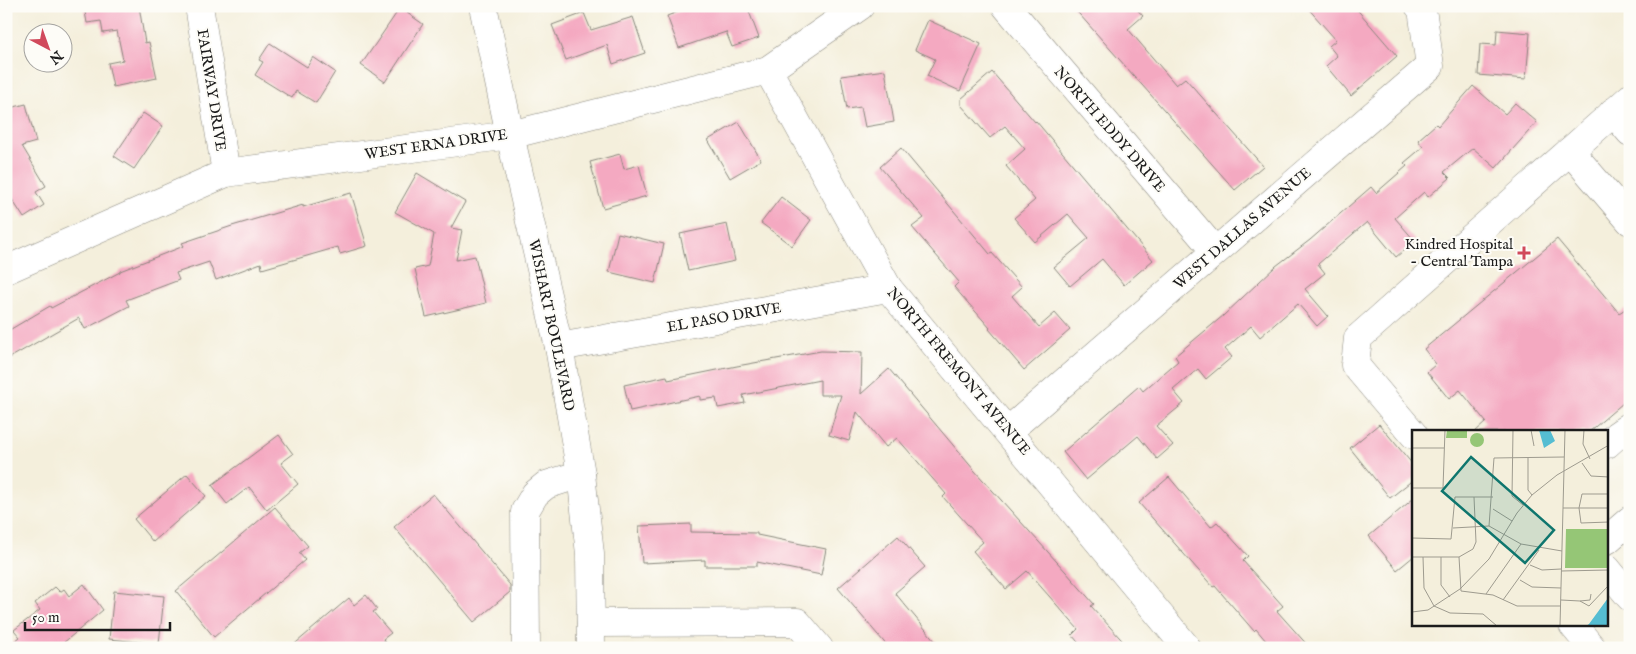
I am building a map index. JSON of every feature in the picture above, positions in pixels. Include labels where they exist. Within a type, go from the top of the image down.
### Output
[{"type":"street","name":"FAIRWAY DRIVE","points":[[199,6],[226,173]]},
{"type":"street","name":"WISHART BOULEVARD","points":[[483,6],[510,135],[559,347],[581,474],[590,554],[591,635]]},
{"type":"street","name":"WEST ERNA DRIVE","points":[[6,270],[226,173],[510,135],[768,70],[860,6]]},
{"type":"street","name":"NORTH EDDY DRIVE","points":[[1006,6],[1215,251]]},
{"type":"street","name":"WEST DALLAS AVENUE","points":[[1008,431],[1430,66],[1420,6]]},
{"type":"street","name":"NORTH FREMONT AVENUE","points":[[768,70],[888,288],[1187,648]]},
{"type":"street","points":[[1412,433],[1355,365],[1358,338],[1570,151],[1624,114]]},
{"type":"street","points":[[1570,151],[1630,221]]},
{"type":"street","name":"EL PASO DRIVE","points":[[559,347],[888,288]]},
{"type":"street","points":[[1608,443],[1617,434],[1630,426]]},
{"type":"street","points":[[526,648],[525,511],[535,494],[546,485],[581,474]]},
{"type":"street","points":[[1608,539],[1630,520]]},
{"type":"street","points":[[1608,570],[1630,597]]},
{"type":"street","points":[[591,635],[797,622],[819,648]]},
{"type":"street","points":[[1574,626],[1592,648]]},
{"type":"building","points":[[84,6],[139,6],[145,43],[149,42],[157,78],[113,87],[108,63],[123,60],[117,31],[103,33],[101,21],[87,23]]},
{"type":"building","points":[[693,6],[747,6],[759,38],[732,47],[726,32],[679,48],[667,16]]},
{"type":"building","points":[[1072,6],[1134,6],[1143,16],[1128,29],[1176,85],[1185,78],[1263,166],[1235,190]]},
{"type":"building","points":[[1306,6],[1354,6],[1397,56],[1351,96],[1326,66],[1337,56],[1329,46],[1336,40]]},
{"type":"building","points":[[400,8],[423,24],[385,82],[361,65]]},
{"type":"building","points":[[584,13],[591,30],[633,17],[645,53],[613,64],[607,45],[566,60],[552,25]]},
{"type":"building","points":[[928,20],[981,44],[960,91],[927,76],[935,59],[915,50]]},
{"type":"building","points":[[1497,30],[1530,33],[1526,79],[1478,75],[1480,44],[1496,45]]},
{"type":"building","points":[[270,43],[307,67],[313,57],[335,72],[316,103],[296,91],[292,98],[255,75],[263,62],[259,60]]},
{"type":"building","points":[[885,70],[894,122],[865,127],[861,107],[847,109],[841,76]]},
{"type":"building","points":[[992,72],[1036,121],[1153,260],[1124,285],[1102,259],[1070,286],[1054,267],[1089,238],[1068,214],[1035,242],[1014,218],[1035,200],[1006,166],[1025,149],[1005,126],[990,138],[961,105],[961,99]]},
{"type":"building","points":[[1473,86],[1505,114],[1515,103],[1537,122],[1496,168],[1473,148],[1444,172],[1450,178],[1428,197],[1424,192],[1395,218],[1415,241],[1396,257],[1367,222],[1318,264],[1325,273],[1305,289],[1328,316],[1317,326],[1298,304],[1260,337],[1251,326],[1225,349],[1232,357],[1206,379],[1198,369],[1173,390],[1184,403],[1156,426],[1173,445],[1157,459],[1138,436],[1086,480],[1063,452],[1139,386],[1143,391],[1178,361],[1175,356],[1224,315],[1276,266],[1310,240],[1371,187],[1376,193],[1407,166],[1404,163],[1423,147],[1418,140],[1436,124],[1438,126]]},
{"type":"building","points":[[26,104],[36,142],[22,146],[46,186],[36,192],[44,205],[24,218],[6,190],[6,109]]},
{"type":"building","points":[[143,113],[163,126],[134,169],[114,156]]},
{"type":"building","points":[[739,122],[761,160],[730,178],[708,140]]},
{"type":"building","points":[[901,148],[990,254],[992,253],[1022,287],[1012,296],[1039,327],[1055,313],[1070,330],[1024,370],[954,287],[959,282],[912,227],[924,218],[880,167]]},
{"type":"building","points":[[620,154],[624,169],[639,165],[647,196],[603,208],[590,162]]},
{"type":"building","points":[[417,173],[465,202],[451,228],[462,230],[456,260],[475,256],[486,303],[426,317],[415,269],[428,266],[434,234],[395,212]]},
{"type":"building","points":[[351,193],[367,246],[340,254],[338,247],[262,269],[261,263],[216,280],[209,262],[176,273],[179,280],[126,300],[129,306],[85,329],[79,318],[6,360],[6,332],[50,306],[51,308],[120,271],[184,246],[182,243],[232,226]]},
{"type":"building","points":[[781,197],[811,220],[792,246],[761,223]]},
{"type":"building","points":[[727,224],[735,261],[688,271],[680,234]]},
{"type":"building","points":[[618,233],[664,244],[655,283],[609,272]]},
{"type":"building","points":[[1557,239],[1619,313],[1630,306],[1630,397],[1591,430],[1477,430],[1486,422],[1460,390],[1449,399],[1427,372],[1436,364],[1424,349]]},
{"type":"building","points":[[821,351],[862,352],[861,394],[889,369],[974,470],[1094,604],[1091,606],[1129,648],[1083,648],[1072,635],[1078,629],[1027,571],[1006,589],[973,551],[983,542],[943,497],[946,494],[897,438],[886,447],[857,412],[849,441],[829,435],[841,395],[820,395],[820,380],[743,395],[745,403],[718,408],[716,398],[700,400],[700,396],[630,411],[624,385],[667,376],[668,380]]},
{"type":"building","points":[[1379,424],[1412,464],[1412,481],[1390,498],[1350,448]]},
{"type":"building","points":[[279,435],[293,454],[281,463],[298,484],[267,510],[249,487],[227,504],[212,485]]},
{"type":"building","points":[[187,474],[206,496],[153,542],[134,519]]},
{"type":"building","points":[[1169,477],[1211,527],[1217,522],[1248,556],[1243,561],[1283,606],[1277,611],[1310,648],[1272,648],[1256,629],[1254,631],[1215,586],[1213,587],[1139,503]]},
{"type":"building","points":[[433,494],[510,585],[510,592],[474,622],[394,527]]},
{"type":"building","points":[[1412,500],[1412,558],[1397,570],[1369,536]]},
{"type":"building","points":[[275,507],[308,546],[299,553],[305,560],[214,637],[176,591]]},
{"type":"building","points":[[691,524],[691,532],[757,533],[757,535],[826,549],[821,575],[757,562],[757,566],[705,566],[705,560],[642,563],[639,526]]},
{"type":"building","points":[[898,536],[925,567],[895,593],[941,648],[889,648],[838,588]]},
{"type":"building","points":[[84,584],[103,610],[57,648],[6,648],[20,637],[14,630],[40,610],[35,603],[55,587],[60,592],[64,589],[69,596]]},
{"type":"building","points":[[114,591],[164,596],[159,644],[109,639]]},
{"type":"building","points":[[366,595],[377,609],[373,612],[391,633],[383,639],[390,648],[290,648],[349,598],[354,605]]},
{"type":"place","name":"Kindred Hospital - Central Tampa","points":[[1524,253]]}]
